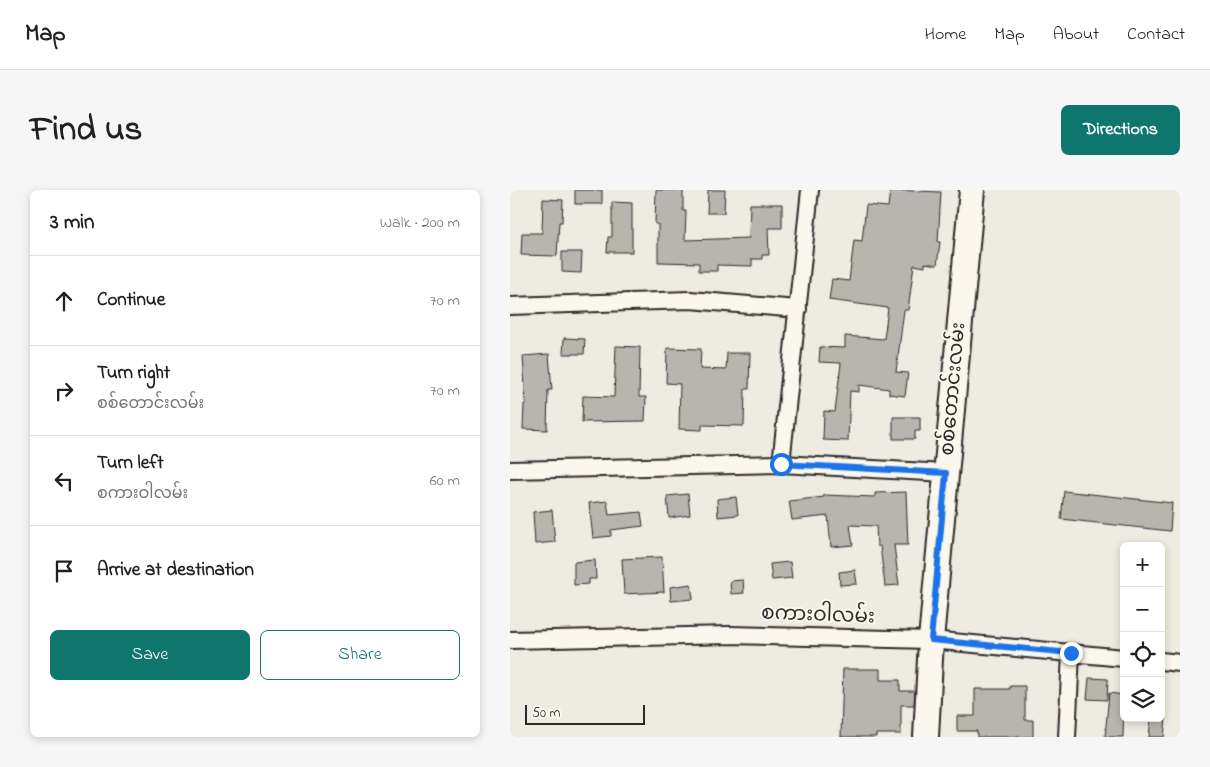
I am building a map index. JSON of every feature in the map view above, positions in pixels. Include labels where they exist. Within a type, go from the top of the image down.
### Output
[{"type":"street","points":[[781,464],[810,190]]},
{"type":"street","name":"စစ်တောင်းလမ်း","points":[[926,737],[931,640],[972,190]]},
{"type":"street","points":[[510,306],[690,300],[798,309]]},
{"type":"street","points":[[510,470],[781,464],[946,473]]},
{"type":"street","name":"စကားဝါလမ်း","points":[[510,640],[730,635],[931,640],[1120,658]]},
{"type":"street","points":[[1067,737],[1071,653]]},
{"type":"street","points":[[1165,661],[1180,663]]},
{"type":"building","points":[[575,190],[602,190],[602,204],[575,204]]},
{"type":"building","points":[[656,190],[683,190],[683,211],[686,211],[685,240],[749,238],[750,204],[782,204],[782,228],[768,228],[769,255],[762,255],[762,259],[752,259],[752,266],[717,265],[717,271],[699,271],[699,263],[658,262],[658,224],[655,224]]},
{"type":"building","points":[[708,190],[725,190],[724,213],[707,213]]},
{"type":"building","points":[[890,190],[941,192],[938,242],[940,242],[937,265],[925,263],[925,267],[914,265],[908,310],[904,310],[896,372],[908,373],[905,396],[889,394],[889,389],[859,385],[859,392],[850,391],[848,441],[823,440],[824,411],[835,412],[841,363],[819,362],[820,347],[845,348],[845,336],[884,339],[888,308],[829,300],[832,279],[849,281],[854,240],[862,241],[866,205],[888,207]]},
{"type":"building","points":[[543,199],[563,200],[562,222],[559,222],[557,256],[521,255],[522,233],[542,233]]},
{"type":"building","points":[[612,202],[632,203],[632,252],[607,252],[608,237],[612,237]]},
{"type":"building","points":[[562,252],[582,252],[581,273],[562,272]]},
{"type":"building","points":[[564,338],[585,339],[584,354],[563,354]]},
{"type":"building","points":[[616,346],[640,347],[639,397],[646,397],[645,421],[582,422],[583,396],[614,397]]},
{"type":"building","points":[[667,348],[701,349],[700,369],[726,370],[727,353],[750,353],[749,389],[745,389],[744,426],[702,425],[702,430],[679,429],[680,384],[666,383]]},
{"type":"building","points":[[549,354],[552,390],[548,390],[547,430],[523,429],[524,404],[526,404],[523,356]]},
{"type":"building","points":[[893,417],[920,417],[920,431],[915,431],[915,439],[893,439]]},
{"type":"building","points":[[1064,491],[1172,503],[1170,531],[1061,519]]},
{"type":"building","points":[[906,492],[908,545],[894,545],[899,585],[885,586],[880,546],[877,546],[876,526],[850,525],[853,545],[831,547],[828,516],[792,520],[789,501],[824,497],[824,495],[875,497],[875,493]]},
{"type":"building","points":[[688,494],[690,515],[669,518],[667,496]]},
{"type":"building","points":[[736,497],[738,515],[718,517],[717,499]]},
{"type":"building","points":[[607,501],[609,515],[641,512],[643,526],[611,530],[611,536],[593,538],[589,503]]},
{"type":"building","points":[[552,510],[555,542],[535,544],[533,512]]},
{"type":"building","points":[[662,557],[664,592],[624,594],[622,559]]},
{"type":"building","points":[[595,560],[596,579],[589,579],[589,584],[574,585],[574,562]]},
{"type":"building","points":[[790,562],[792,578],[772,580],[770,564]]},
{"type":"building","points":[[855,570],[857,584],[840,585],[839,572]]},
{"type":"building","points":[[743,580],[744,593],[731,594],[730,581]]},
{"type":"building","points":[[691,584],[693,599],[671,601],[670,587]]},
{"type":"building","points":[[843,669],[880,669],[880,680],[900,680],[900,691],[915,691],[914,705],[901,705],[901,734],[876,734],[876,737],[841,737]]},
{"type":"building","points":[[1089,678],[1108,679],[1107,700],[1087,699]]},
{"type":"building","points":[[1010,686],[1025,686],[1025,720],[1033,720],[1033,737],[977,737],[977,731],[957,731],[957,716],[975,716],[975,689],[1010,689]]},
{"type":"building","points":[[1109,693],[1120,694],[1120,722],[1123,722],[1123,737],[1105,737]]},
{"type":"building","points":[[1166,718],[1164,737],[1149,737],[1151,722],[1165,722]]},
{"type":"route","points":[[781,464],[946,473],[931,640],[1071,653]]}]
